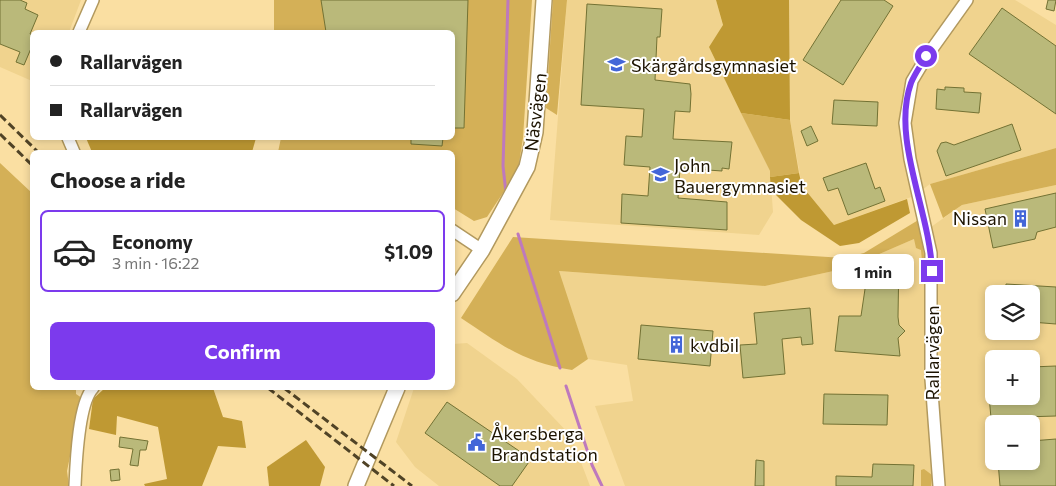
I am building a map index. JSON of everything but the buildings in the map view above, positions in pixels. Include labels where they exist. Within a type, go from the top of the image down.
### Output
[{"type":"street","points":[[80,30],[93,0]]},
{"type":"street","name":"Näsvägen","points":[[455,290],[482,250],[520,182],[533,147],[544,0]]},
{"type":"street","name":"Rallarvägen","points":[[939,486],[931,379],[931,253],[910,159],[905,123],[912,81],[926,56],[967,0]]},
{"type":"street","points":[[455,232],[482,250]]},
{"type":"street","points":[[75,486],[78,440],[84,411],[92,390]]},
{"type":"street","points":[[356,486],[396,390]]},
{"type":"shaded area","points":[[0,0],[81,0],[70,30],[30,30],[30,80],[0,67]]},
{"type":"shaded area","points":[[274,0],[532,0],[523,138],[518,170],[487,217],[474,221],[455,209],[455,150],[278,150],[281,140],[455,140],[455,30],[274,30]]},
{"type":"shaded area","points":[[553,0],[567,0],[557,115],[546,108]]},
{"type":"shaded area","points":[[567,0],[716,0],[723,26],[709,47],[770,171],[773,212],[759,235],[550,220]]},
{"type":"shaded area","points":[[716,0],[789,0],[790,120],[741,113],[709,47],[723,25]]},
{"type":"shaded area","points":[[789,0],[1015,0],[1056,25],[1056,148],[930,184],[914,196],[834,225],[802,186],[790,120]]},
{"type":"shaded area","points":[[741,113],[790,120],[799,173],[770,177],[770,171]]},
{"type":"shaded area","points":[[87,140],[255,140],[253,150],[91,150]]},
{"type":"shaded area","points":[[1056,148],[1056,185],[962,205],[943,218],[930,184]]},
{"type":"shaded area","points":[[0,163],[30,191],[30,390],[76,390],[76,394],[82,398],[67,471],[69,486],[0,486]]},
{"type":"shaded area","points":[[799,173],[802,186],[834,225],[907,199],[910,213],[859,243],[840,246],[801,220],[771,190],[770,177]]},
{"type":"shaded area","points":[[1056,185],[1056,486],[625,486],[595,406],[633,401],[627,365],[588,359],[558,271],[765,286],[847,268],[914,239],[962,205]]},
{"type":"shaded area","points":[[920,219],[927,284],[924,284],[921,250],[916,248],[914,239],[847,268],[765,286],[559,271],[588,359],[572,370],[540,363],[513,351],[461,318],[513,237],[844,258],[864,253]]},
{"type":"shaded area","points":[[467,343],[517,379],[571,436],[590,486],[439,486],[415,467],[396,442],[413,390],[455,390],[455,344]]},
{"type":"shaded area","points":[[103,390],[214,390],[223,417],[242,421],[246,448],[218,446],[202,486],[145,486],[144,484],[167,479],[158,427],[117,416],[116,435],[89,429],[93,399]]},
{"type":"shaded area","points":[[306,440],[325,467],[320,486],[269,486],[267,467]]},
{"type":"shaded area","points":[[924,469],[932,475],[931,486],[921,486],[921,470]]},
{"type":"waterway","points":[[506,193],[503,166],[508,0]]},
{"type":"waterway","points":[[518,234],[560,368]]},
{"type":"waterway","points":[[566,386],[592,465],[602,486]]},
{"type":"railway","points":[[0,115],[36,150]]},
{"type":"railway","points":[[0,134],[30,163]]},
{"type":"railway","points":[[271,390],[394,486]]},
{"type":"railway","points":[[287,390],[412,486]]},
{"type":"place","name":"Skärgårdsgymnasiet","points":[[617,65]]},
{"type":"place","name":"John Bauergymnasiet","points":[[660,175]]},
{"type":"place","name":"Nissan","points":[[1021,218]]},
{"type":"place","name":"kvdbil","points":[[676,345]]},
{"type":"place","name":"Åkersberga Brandstation","points":[[477,443]]},
{"type":"route","points":[[926,56],[912,81],[906,103],[905,123],[910,159],[930,247],[932,271]]}]
